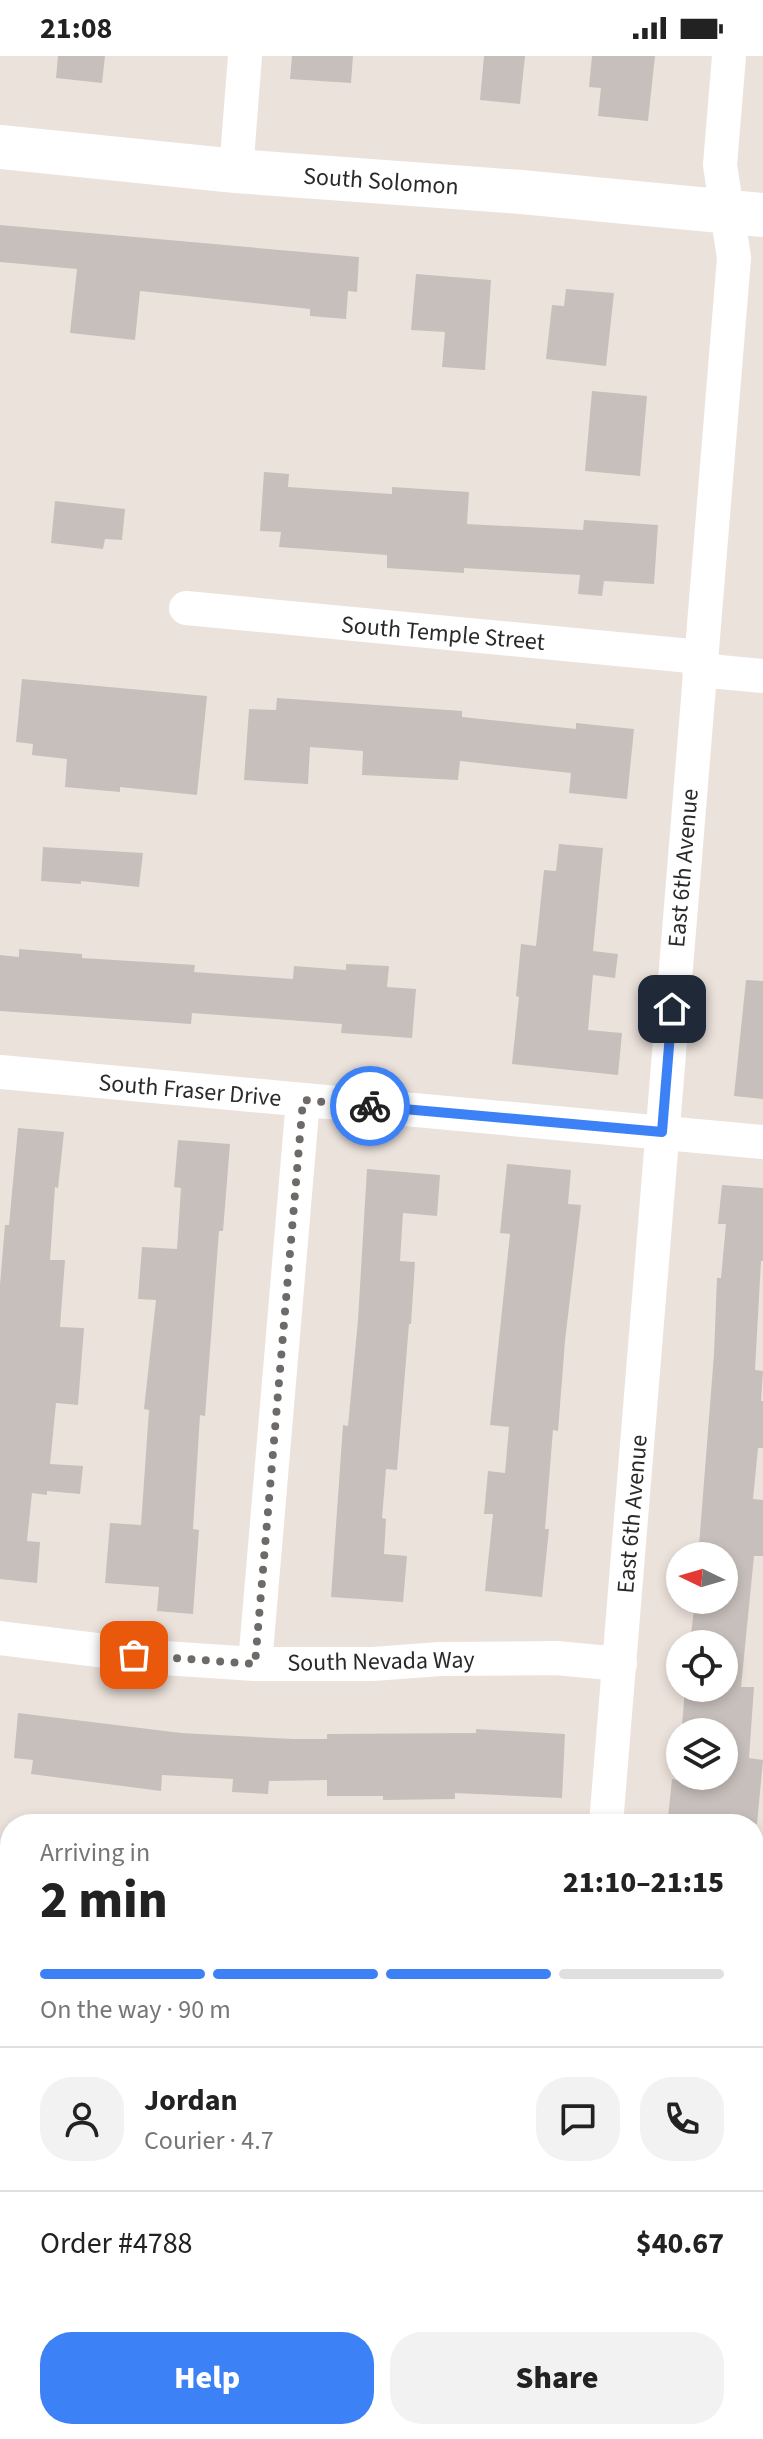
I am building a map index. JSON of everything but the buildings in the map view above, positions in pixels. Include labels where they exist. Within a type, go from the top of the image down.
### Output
[{"type":"street","points":[[236,171],[245,56]]},
{"type":"street","name":"East 6th Avenue","points":[[607,1814],[734,258],[745,214],[720,165],[729,56]]},
{"type":"street","name":"South Solomon","points":[[0,147],[236,171],[521,192],[745,214]]},
{"type":"street","name":"South Temple Street","points":[[186,608],[700,664],[763,676]]},
{"type":"street","name":"South Fraser Drive","points":[[0,1072],[763,1142]]},
{"type":"street","points":[[255,1664],[303,1100]]},
{"type":"street","name":"South Nevada Way","points":[[0,1638],[164,1658],[255,1664],[373,1664],[440,1659],[528,1658],[620,1664]]},
{"type":"way so far","points":[[134,1655],[255,1664],[303,1100],[370,1106]]},
{"type":"route","points":[[370,1106],[662,1132],[672,1009]]}]
